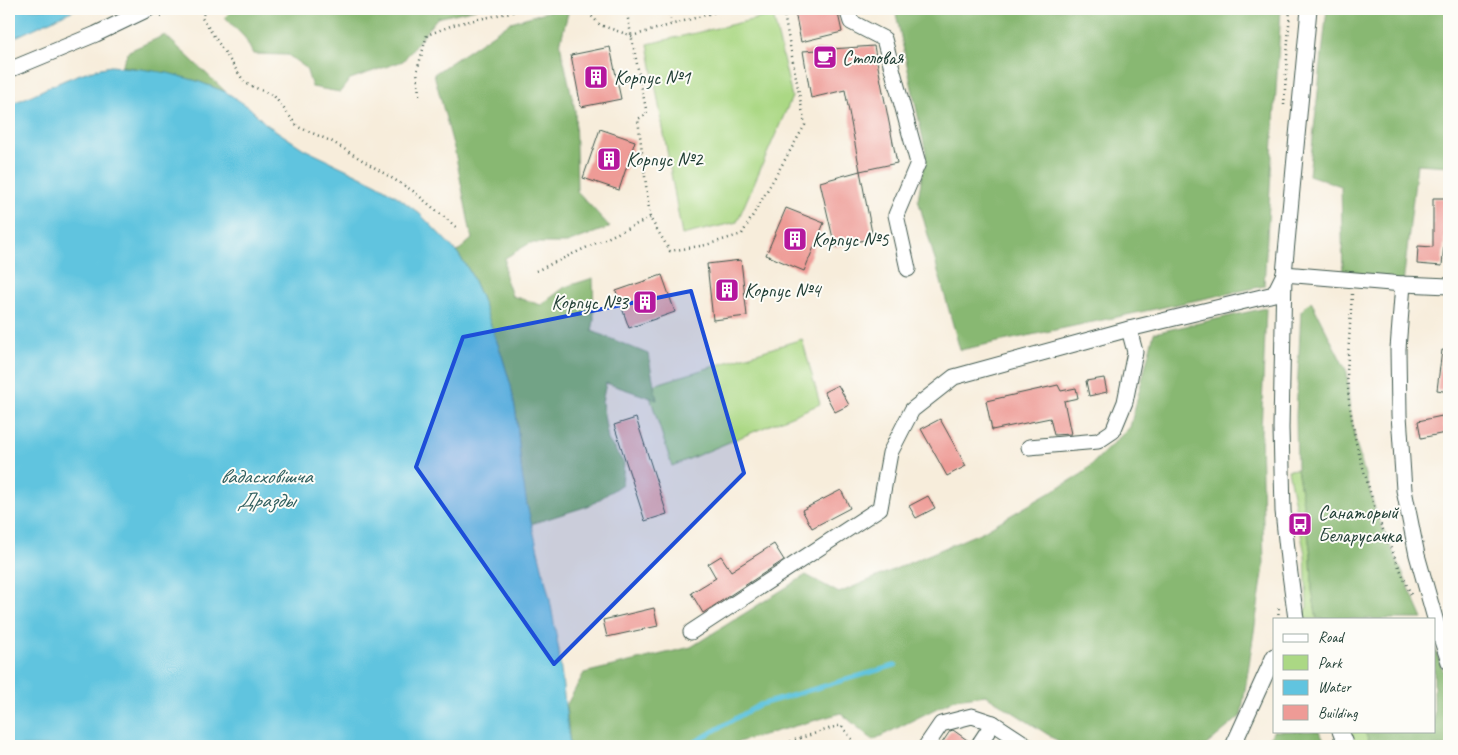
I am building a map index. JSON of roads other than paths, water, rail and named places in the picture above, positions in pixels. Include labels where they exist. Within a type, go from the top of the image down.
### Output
[{"type":"street","points":[[9,76],[148,9]]},
{"type":"street","points":[[847,9],[851,22],[884,39],[918,163],[896,215],[908,269]]},
{"type":"street","points":[[1296,618],[1283,511],[1281,428],[1284,274],[1309,9]]},
{"type":"street","points":[[1284,274],[1449,286]]},
{"type":"street","points":[[691,632],[880,508],[890,453],[912,410],[954,377],[1129,329],[1274,294],[1284,274]]},
{"type":"street","points":[[1403,284],[1398,349],[1404,490],[1416,555],[1435,618]]},
{"type":"street","points":[[1029,447],[1098,441],[1113,431],[1125,402],[1135,352],[1129,329]]},
{"type":"street","points":[[1436,622],[1449,662]]},
{"type":"street","points":[[1233,746],[1273,658]]},
{"type":"street","points":[[926,746],[941,724],[972,716],[993,723],[1028,746]]},
{"type":"street","points":[[978,746],[993,723]]},
{"type":"street","points":[[1340,732],[1346,746]]},
{"type":"water","points":[[9,9],[76,9],[9,40]]},
{"type":"water","name":"вадасховішча Дразды","points":[[111,66],[168,73],[226,92],[250,108],[266,124],[304,149],[377,184],[398,197],[420,214],[457,252],[470,272],[481,297],[511,386],[527,505],[550,600],[558,645],[570,746],[9,746],[9,101],[21,100],[76,76]]},
{"type":"waterway","points":[[692,746],[693,743],[759,705],[896,665]]},
{"type":"place","name":"Столовая","points":[[825,57]]},
{"type":"place","name":"Корпус №1","points":[[596,77]]},
{"type":"place","name":"Корпус №2","points":[[609,159]]},
{"type":"place","name":"Корпус №5","points":[[795,239]]},
{"type":"place","name":"Корпус №4","points":[[727,290]]},
{"type":"place","name":"Корпус №3","points":[[645,302]]},
{"type":"place","name":"Санаторый Беларусачка","points":[[1300,524]]}]
